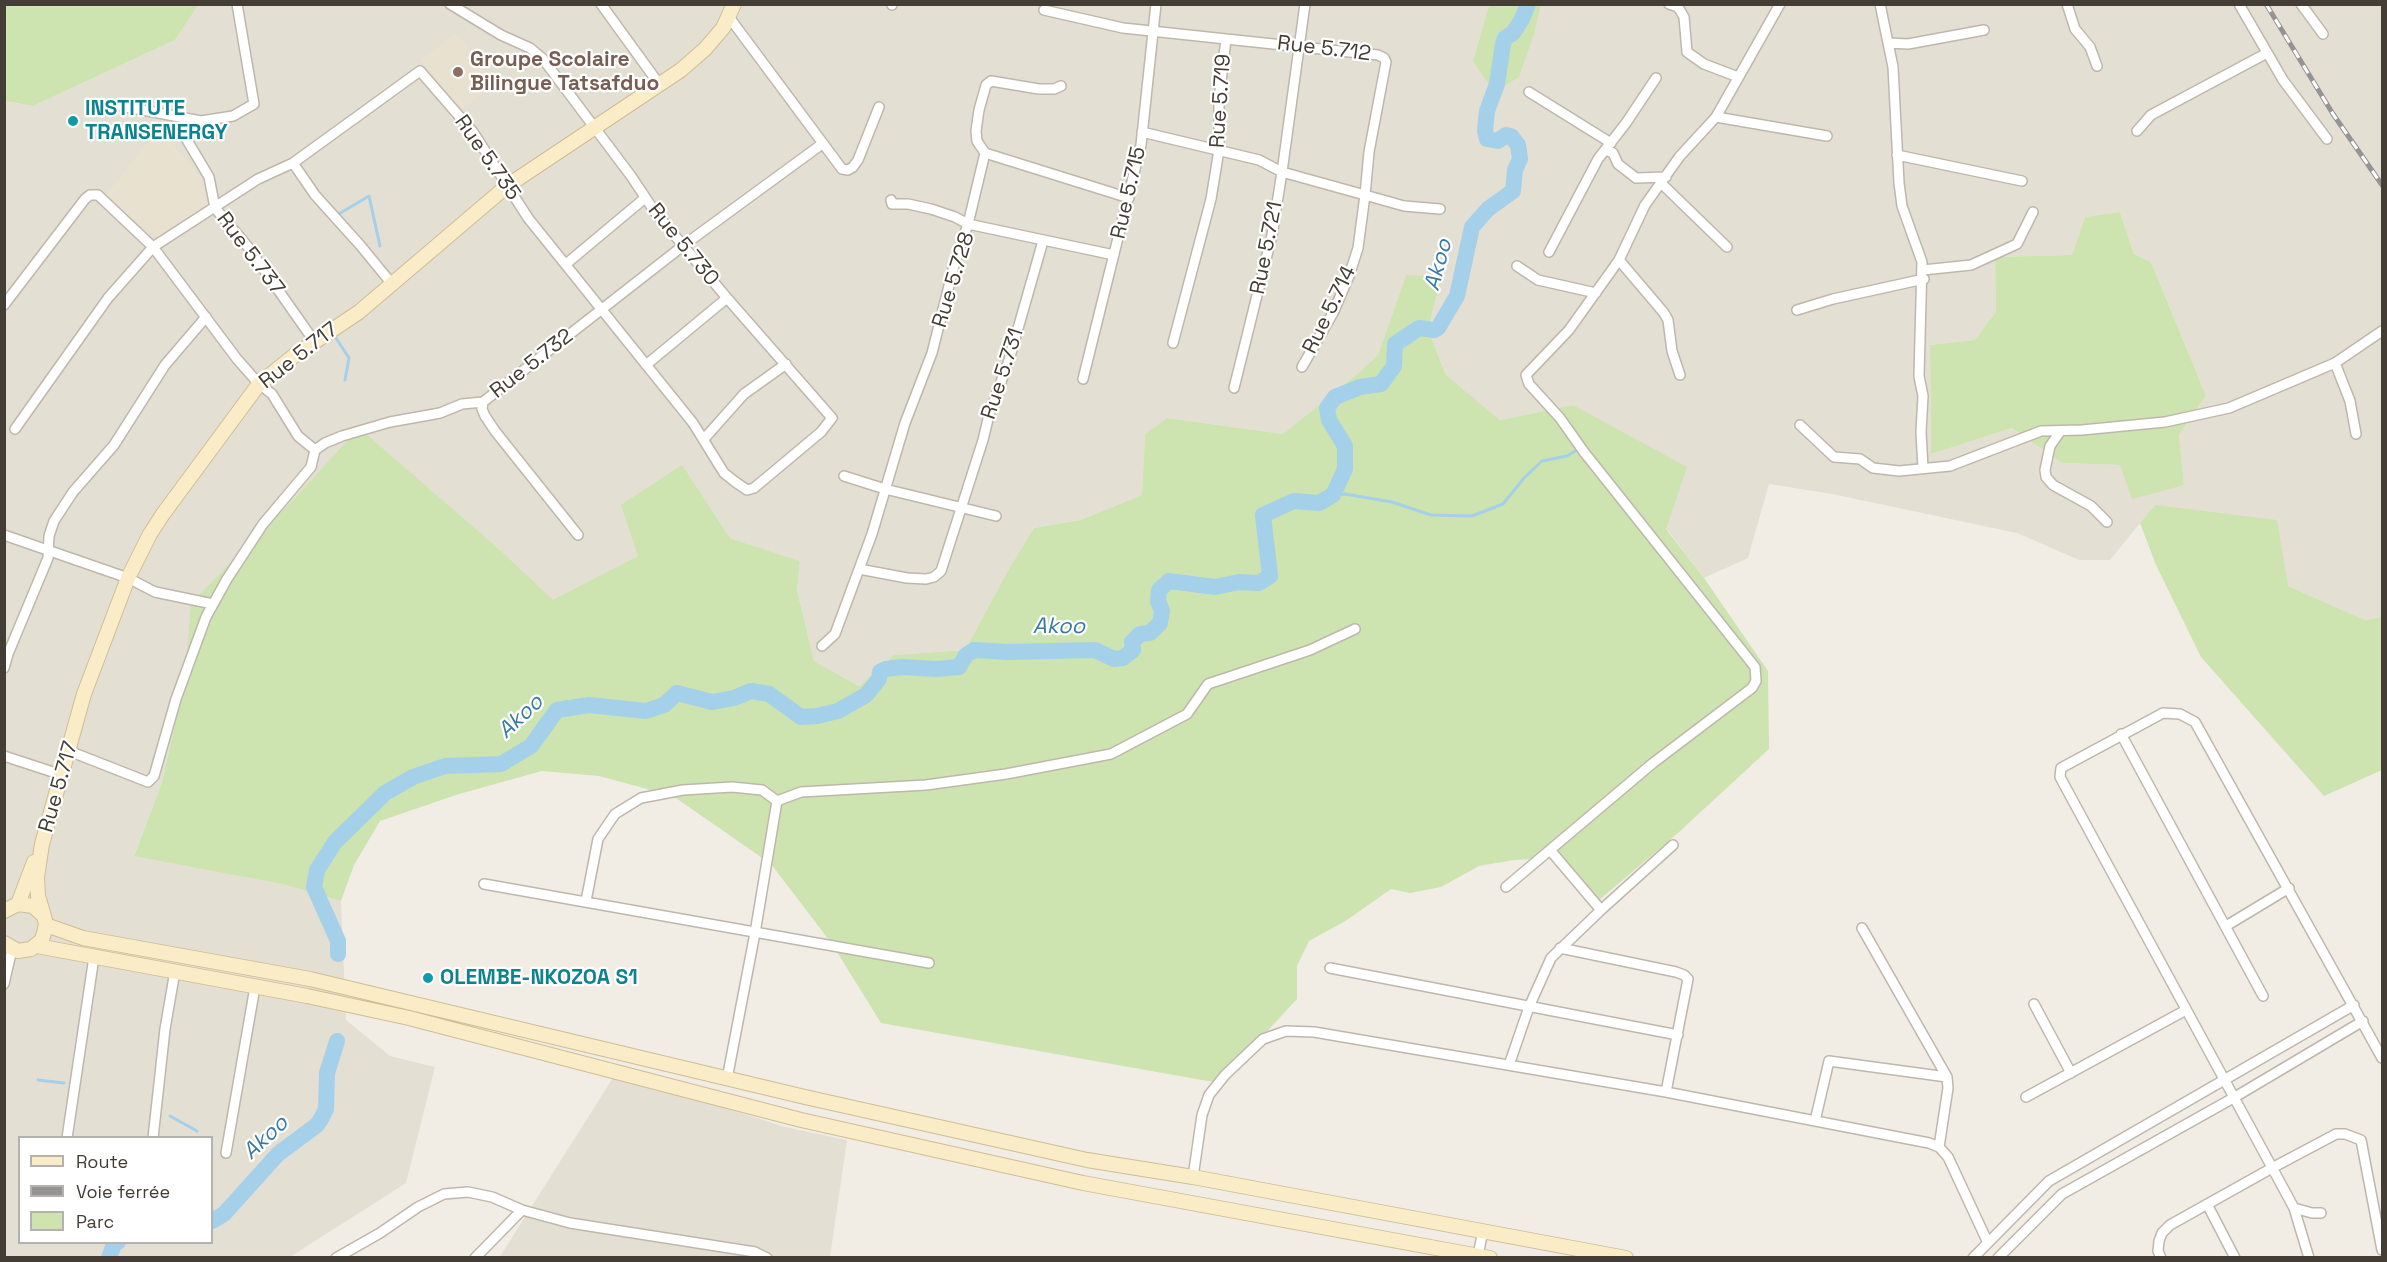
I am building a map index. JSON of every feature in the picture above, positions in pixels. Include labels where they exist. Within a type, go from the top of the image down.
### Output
[{"type":"street","points":[[121,106],[201,121],[233,116],[255,104],[237,4]]},
{"type":"street","name":"Rue 5.730","points":[[450,4],[501,35],[530,48],[543,59],[645,198],[727,298],[832,418],[821,432],[754,489],[747,490]]},
{"type":"street","points":[[602,4],[659,84]]},
{"type":"street","name":"Rue 5.715","points":[[1083,379],[1129,198],[1142,132],[1156,4]]},
{"type":"street","points":[[1305,4],[1282,172],[1404,206],[1440,209]]},
{"type":"street","points":[[1670,4],[1678,8],[1684,17],[1687,52],[1704,64],[1738,77]]},
{"type":"street","points":[[1506,887],[1653,763],[1752,688],[1757,674],[1755,667],[1584,452],[1560,418],[1529,384],[1526,375],[1569,330],[1619,260],[1645,205],[1680,156],[1716,117],[1780,4]]},
{"type":"street","points":[[1880,4],[1893,67],[1902,206],[1923,262],[1919,376],[1923,396],[1921,432],[1923,468]]},
{"type":"street","points":[[2067,4],[2075,29],[2090,47],[2097,66]]},
{"type":"street","points":[[2239,4],[2283,80],[2327,139]]},
{"type":"street","points":[[2301,4],[2323,34]]},
{"type":"street","name":"Rue 5.719","points":[[1044,10],[1123,27],[1226,39],[1219,99],[1219,150],[1211,199],[1173,344]]},
{"type":"street","points":[[732,11],[771,71],[842,169],[848,170],[858,160],[879,106]]},
{"type":"street","name":"Rue 5.717","points":[[18,904],[42,844],[84,694],[128,578],[157,524],[259,384],[314,341],[359,312],[507,186],[681,70],[705,49],[732,11]]},
{"type":"street","points":[[1888,43],[1908,44],[1984,30]]},
{"type":"street","name":"Rue 5.712","points":[[1226,39],[1378,55],[1384,58],[1386,62],[1372,129]]},
{"type":"street","points":[[2137,130],[2151,115],[2267,53]]},
{"type":"street","name":"Rue 5.735","points":[[293,163],[420,71],[473,132],[528,218],[603,309],[704,439],[724,472],[747,490]]},
{"type":"street","points":[[1549,252],[1598,159],[1642,101],[1656,78]]},
{"type":"street","points":[[1061,86],[1054,89],[1039,89],[991,81],[986,85],[981,102],[976,131],[977,141],[986,153],[1129,198]]},
{"type":"street","points":[[1529,92],[1608,146],[1618,164],[1636,178],[1664,180],[1727,247]]},
{"type":"street","points":[[1716,117],[1827,136]]},
{"type":"street","name":"Rue 5.714","points":[[1302,367],[1333,313],[1350,276],[1359,248],[1372,129]]},
{"type":"street","name":"Rue 5.737","points":[[181,130],[209,177],[215,208],[248,247],[314,341]]},
{"type":"street","name":"Rue 5.721","points":[[1142,132],[1259,160],[1282,172],[1272,235],[1234,388]]},
{"type":"street","name":"Rue 5.732","points":[[578,535],[495,431],[482,409],[483,402],[684,245],[822,144]]},
{"type":"street","points":[[891,200],[892,204],[908,204],[937,211],[968,224],[986,153]]},
{"type":"street","points":[[1897,155],[2022,181]]},
{"type":"street","points":[[15,429],[108,298],[153,247],[258,178],[293,163],[315,195],[392,284]]},
{"type":"street","points":[[4,305],[85,199],[90,195],[98,195],[153,247],[237,359],[259,384],[272,394],[298,436],[315,450]]},
{"type":"street","points":[[566,264],[645,198]]},
{"type":"street","points":[[1797,310],[1923,275],[1971,265],[2018,244],[2033,212]]},
{"type":"street","name":"Rue 5.728","points":[[822,646],[835,634],[872,534],[905,423],[926,371],[955,262],[968,224],[1114,255]]},
{"type":"street","name":"Rue 5.731","points":[[859,569],[907,578],[926,579],[934,577],[941,571],[989,415],[1009,360],[1042,241]]},
{"type":"street","points":[[1619,260],[1664,312],[1668,320],[1672,351],[1680,375]]},
{"type":"street","points":[[1517,266],[1538,280],[1596,293]]},
{"type":"street","points":[[646,365],[727,298]]},
{"type":"street","points":[[4,668],[49,551],[49,536],[54,521],[73,492],[114,445],[165,365],[206,317]]},
{"type":"street","points":[[1800,425],[1834,457],[1860,459],[1875,469],[1899,471],[1950,466],[2041,431],[2060,432],[2165,422],[2229,408],[2335,363],[2382,331]]},
{"type":"street","points":[[2335,363],[2350,400],[2356,434]]},
{"type":"street","points":[[704,439],[744,394],[786,364]]},
{"type":"street","points":[[69,751],[148,782],[154,776],[176,699],[206,617],[263,524],[311,467],[315,450],[333,439],[380,424],[441,412],[462,404],[483,402]]},
{"type":"street","points":[[2060,432],[2050,446],[2045,470],[2046,477],[2053,484],[2091,506],[2108,522]]},
{"type":"street","points":[[844,476],[885,489],[996,516]]},
{"type":"street","points":[[4,535],[128,578],[155,592],[213,604]]},
{"type":"street","points":[[777,801],[801,792],[926,785],[1006,774],[1111,754],[1187,714],[1208,684],[1310,650],[1355,629]]},
{"type":"street","points":[[2309,1257],[2294,1208],[2059,773],[2061,768],[2163,713],[2180,714],[2195,722],[2382,1058]]},
{"type":"street","points":[[2121,734],[2263,996]]},
{"type":"street","points":[[4,756],[62,775]]},
{"type":"street","points":[[586,901],[598,839],[615,814],[641,798],[683,790],[732,787],[762,790],[777,801]]},
{"type":"street","points":[[727,1079],[777,801]]},
{"type":"street","name":"Rue 5.717","points":[[42,844],[37,877],[38,896],[45,920]]},
{"type":"street","points":[[1509,1065],[1529,1007],[1551,958],[1600,910],[1673,845]]},
{"type":"street","points":[[1550,850],[1600,910]]},
{"type":"street","points":[[484,884],[928,963]]},
{"type":"street","points":[[2226,926],[2289,888]]},
{"type":"street","points":[[4,911],[18,904],[33,906],[45,920],[83,938],[310,979],[727,1079],[1087,1160],[1193,1177],[1626,1257]]},
{"type":"street","points":[[4,984],[8,946],[25,951],[37,946],[46,933],[45,920]]},
{"type":"street","points":[[1862,928],[1947,1077],[1948,1088],[1939,1147]]},
{"type":"street","points":[[37,946],[409,1018],[801,1120],[1083,1183],[1484,1256],[1483,1231]]},
{"type":"street","points":[[1560,948],[1684,975],[1689,985],[1666,1092]]},
{"type":"street","points":[[67,1136],[94,957]]},
{"type":"street","points":[[1330,968],[1678,1035]]},
{"type":"street","points":[[153,1136],[165,1029],[175,971]]},
{"type":"street","points":[[226,1153],[255,987]]},
{"type":"street","points":[[2034,1004],[2071,1073]]},
{"type":"street","points":[[1973,1257],[2049,1181],[2354,1005]]},
{"type":"street","points":[[2026,1097],[2186,1010]]},
{"type":"street","points":[[1998,1257],[2062,1194],[2235,1097],[2363,1021]]},
{"type":"street","points":[[1193,1177],[1202,1115],[1209,1095],[1237,1062],[1263,1039],[1286,1031],[1314,1032],[1666,1092],[1929,1143],[1939,1147],[1948,1157],[1988,1243]]},
{"type":"street","points":[[1815,1121],[1829,1061],[1947,1077]]},
{"type":"street","points":[[2161,1257],[2158,1251],[2159,1241],[2162,1233],[2170,1226],[2336,1134],[2345,1134],[2361,1140],[2382,1250]]},
{"type":"street","points":[[2049,1181],[2062,1194]]},
{"type":"street","points":[[336,1257],[380,1233],[418,1207],[444,1194],[468,1192],[492,1197],[522,1210],[570,1223],[754,1252],[768,1257]]},
{"type":"street","points":[[2207,1204],[2235,1257]]},
{"type":"street","points":[[2294,1208],[2321,1213]]},
{"type":"street","points":[[475,1257],[522,1210]]},
{"type":"shaded area","points":[[198,4],[1489,5],[1473,61],[1535,31],[1541,5],[2382,5],[2382,617],[2365,620],[2288,586],[2155,505],[2110,560],[2079,560],[2017,533],[1832,494],[1769,484],[1748,558],[1704,578],[1573,405],[1500,420],[1446,375],[1430,334],[1432,313],[1439,287],[1406,275],[1378,355],[1283,434],[1167,418],[1145,434],[1142,495],[1080,520],[1034,528],[965,650],[894,655],[859,686],[814,661],[797,590],[800,561],[730,538],[682,466],[638,556],[553,601],[498,548],[359,429],[289,504],[185,680],[162,782],[134,855],[282,884],[341,901],[346,1020],[390,1056],[435,1067],[406,1183],[290,1257],[5,1257],[4,101],[33,106],[175,40]],"holes":[[[2120,212],[2134,254],[2151,262],[2206,396],[2179,435],[2184,485],[2120,465],[2062,463],[2012,428],[1931,454],[1930,345],[1976,340],[1996,312],[1995,257],[2072,255],[2085,217]]]},
{"type":"shaded area","name":"Groupe Scolaire Bilingue Tatsafduo","points":[[456,33],[495,83],[460,111],[421,60]]},
{"type":"shaded area","points":[[159,128],[219,197],[166,243],[103,199]]},
{"type":"shaded area","points":[[616,1073],[785,1127],[847,1140],[830,1257],[499,1258]]},
{"type":"green space","points":[[4,5],[198,5],[175,40],[33,106],[5,101]]},
{"type":"green space","points":[[1489,5],[1541,5],[1535,31],[1519,77],[1494,92],[1473,61]]},
{"type":"green space","points":[[2120,212],[2134,254],[2151,262],[2206,396],[2179,435],[2184,485],[2132,499],[2120,465],[2062,463],[2012,428],[1931,454],[1930,345],[1975,340],[1996,312],[1995,257],[2072,255],[2085,217]]},
{"type":"green space","points":[[1406,275],[1424,276],[1439,287],[1432,313],[1430,334],[1446,375],[1500,420],[1573,405],[1687,467],[1666,529],[1704,578],[1768,671],[1769,749],[1679,832],[1591,907],[1551,858],[1514,860],[1479,866],[1441,887],[1410,893],[1391,889],[1347,920],[1309,941],[1297,966],[1297,999],[1219,1083],[881,1023],[832,944],[771,864],[673,796],[599,776],[542,771],[459,794],[380,821],[354,865],[341,901],[282,884],[134,856],[162,782],[185,680],[191,603],[289,504],[359,428],[498,548],[553,600],[638,556],[621,505],[682,465],[730,538],[800,561],[797,590],[814,661],[859,686],[894,655],[965,650],[1034,528],[1080,520],[1142,495],[1145,434],[1167,418],[1283,434],[1378,355]]},
{"type":"green space","points":[[2155,505],[2277,520],[2288,586],[2365,620],[2382,617],[2382,770],[2324,796],[2201,657],[2156,565],[2140,523]]},
{"type":"waterway","name":"Akoo","points":[[338,954],[338,941],[314,887],[317,870],[335,842],[385,793],[413,777],[445,766],[501,764],[531,746],[557,710],[589,705],[646,711],[664,705],[677,693],[712,702],[734,698],[751,691],[769,694],[801,717],[817,716],[838,711],[866,695],[879,679],[880,672],[886,669],[959,667],[966,655],[974,650],[1007,652],[1095,650],[1114,659],[1123,658],[1133,650],[1132,642],[1140,634],[1150,633],[1160,623],[1162,611],[1158,601],[1159,590],[1169,581],[1215,587],[1239,582],[1259,583],[1270,576],[1263,515],[1294,501],[1319,503],[1333,495],[1345,469],[1345,446],[1329,420],[1327,408],[1335,397],[1360,387],[1381,384],[1394,366],[1395,344],[1419,328],[1434,330],[1438,328],[1457,296],[1472,227],[1488,209],[1513,191],[1515,170],[1520,159],[1518,145],[1511,136],[1506,135],[1498,141],[1487,139],[1485,131],[1487,111],[1497,84],[1505,38],[1513,33],[1528,4]]},
{"type":"waterway","points":[[337,215],[369,196],[380,246]]},
{"type":"waterway","points":[[334,335],[349,358],[345,380]]},
{"type":"waterway","points":[[1333,495],[1345,494],[1392,502],[1431,515],[1472,516],[1503,504],[1524,478],[1542,461],[1567,456],[1577,450]]},
{"type":"waterway","name":"Akoo","points":[[213,1220],[224,1214],[278,1154],[317,1125],[326,1109],[327,1073],[337,1041]]},
{"type":"waterway","points":[[38,1080],[64,1083]]},
{"type":"waterway","points":[[170,1116],[197,1131]]},
{"type":"waterway","name":"Akoo","points":[[109,1258],[114,1244]]},
{"type":"railway","points":[[2266,4],[2333,114],[2382,185]]},
{"type":"place","name":"Groupe Scolaire Bilingue Tatsafduo","points":[[458,72]]},
{"type":"place","name":"INSTITUTE TRANSENERGY","points":[[73,121]]},
{"type":"place","name":"OLEMBE-NKOZOA S1","points":[[428,978]]}]
